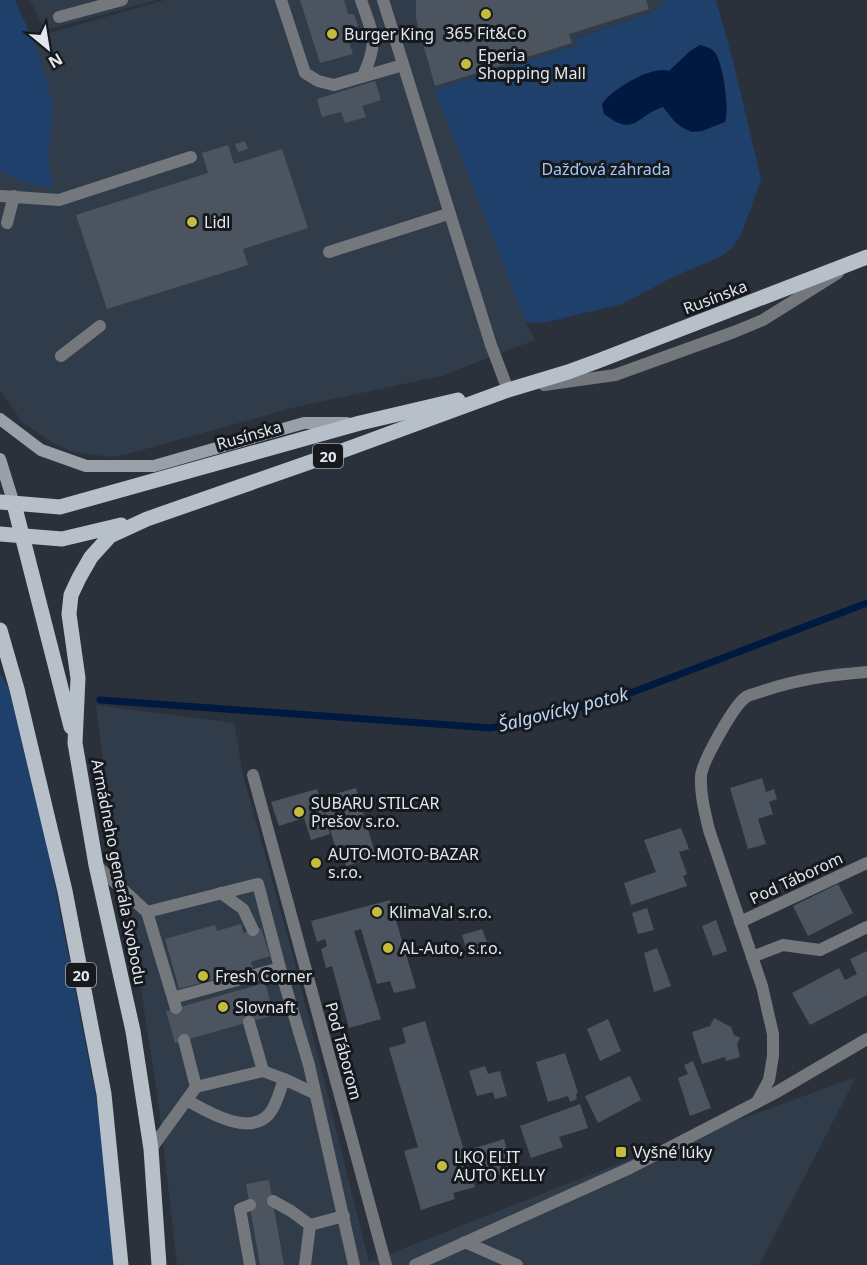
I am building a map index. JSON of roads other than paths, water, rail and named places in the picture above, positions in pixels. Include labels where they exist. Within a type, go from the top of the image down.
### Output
[{"type":"main road","name":"Rusínska","points":[[147,519],[508,390],[598,362],[862,259]]},
{"type":"main road","name":"Rusínska","points":[[7,503],[60,507],[360,423],[470,396],[508,390]]},
{"type":"main road","points":[[7,503],[22,536],[75,743]]},
{"type":"main road","points":[[0,534],[62,538],[147,519]]},
{"type":"main road","name":"Armádneho generála Svobodu","points":[[147,519],[110,536],[91,557],[71,595],[69,614],[78,678],[75,743],[96,865],[133,1031],[151,1149],[159,1265]]},
{"type":"main road","name":"20","points":[[0,630],[17,689],[65,891],[104,1094],[121,1265]]},
{"type":"street","points":[[58,17],[122,0]]},
{"type":"street","points":[[281,0],[305,73],[318,81],[334,85],[403,64]]},
{"type":"street","points":[[362,0],[374,38],[372,57],[363,76]]},
{"type":"street","points":[[383,0],[448,214],[508,390],[615,375],[734,332],[763,321],[862,259]]},
{"type":"street","points":[[0,196],[58,200],[191,157]]},
{"type":"street","points":[[0,189],[14,196]]},
{"type":"street","points":[[7,223],[14,196]]},
{"type":"street","points":[[329,252],[448,214]]},
{"type":"street","points":[[60,356],[100,326]]},
{"type":"street","points":[[0,419],[41,450],[86,466],[153,466],[304,423],[360,423]]},
{"type":"street","points":[[0,459],[7,503]]},
{"type":"street","points":[[0,658],[17,689]]},
{"type":"street","name":"Pod Táborom","points":[[757,1102],[769,1080],[773,1056],[772,1034],[762,986],[709,830],[703,805],[701,774],[711,750],[735,708],[746,697],[786,683],[822,676],[867,672]]},
{"type":"street","name":"Pod Táborom","points":[[252,775],[386,1265]]},
{"type":"street","name":"Pod Táborom","points":[[740,922],[867,863]]},
{"type":"street","points":[[96,865],[147,912],[175,1003],[238,985],[265,972],[280,968]]},
{"type":"street","points":[[147,912],[258,884],[309,1065],[354,1265]]},
{"type":"street","points":[[221,893],[243,909],[253,930]]},
{"type":"street","points":[[752,957],[783,945],[820,950],[867,927]]},
{"type":"street","points":[[261,959],[265,972]]},
{"type":"street","points":[[249,1022],[263,1071]]},
{"type":"street","points":[[415,1265],[630,1168],[757,1102],[867,1039]]},
{"type":"street","points":[[184,1040],[196,1088]]},
{"type":"street","points":[[151,1149],[196,1088],[263,1071],[314,1093]]},
{"type":"street","points":[[188,1101],[215,1117],[245,1124],[264,1119],[271,1111],[284,1079]]},
{"type":"street","points":[[273,1201],[310,1225]]},
{"type":"street","points":[[250,1205],[240,1209],[250,1265]]},
{"type":"street","points":[[310,1225],[344,1216]]},
{"type":"street","points":[[306,1265],[310,1225]]},
{"type":"street","points":[[465,1242],[517,1265]]},
{"type":"waterway","name":"Šalgovícky potok","points":[[100,700],[491,728],[612,700],[867,603]]},
{"type":"place","name":"365 Fit&Co","points":[[486,14]]},
{"type":"place","name":"Burger King","points":[[332,34]]},
{"type":"place","name":"Eperia Shopping Mall","points":[[466,64]]},
{"type":"place","name":"Lidl","points":[[192,222]]},
{"type":"place","name":"SUBARU STILCAR Prešov s.r.o.","points":[[299,812]]},
{"type":"place","name":"AUTO-MOTO-BAZAR s.r.o.","points":[[316,863]]},
{"type":"place","name":"KlimaVal s.r.o.","points":[[377,912]]},
{"type":"place","name":"AL-Auto, s.r.o.","points":[[388,948]]},
{"type":"place","name":"Fresh Corner","points":[[203,976]]},
{"type":"place","name":"Slovnaft","points":[[223,1007]]},
{"type":"place","name":"Vyšné lúky","points":[[621,1152]]},
{"type":"place","name":"LKQ ELIT AUTO KELLY","points":[[442,1166]]},
{"type":"park label","name":"Dažďová záhrada","points":[[606,169]]}]
